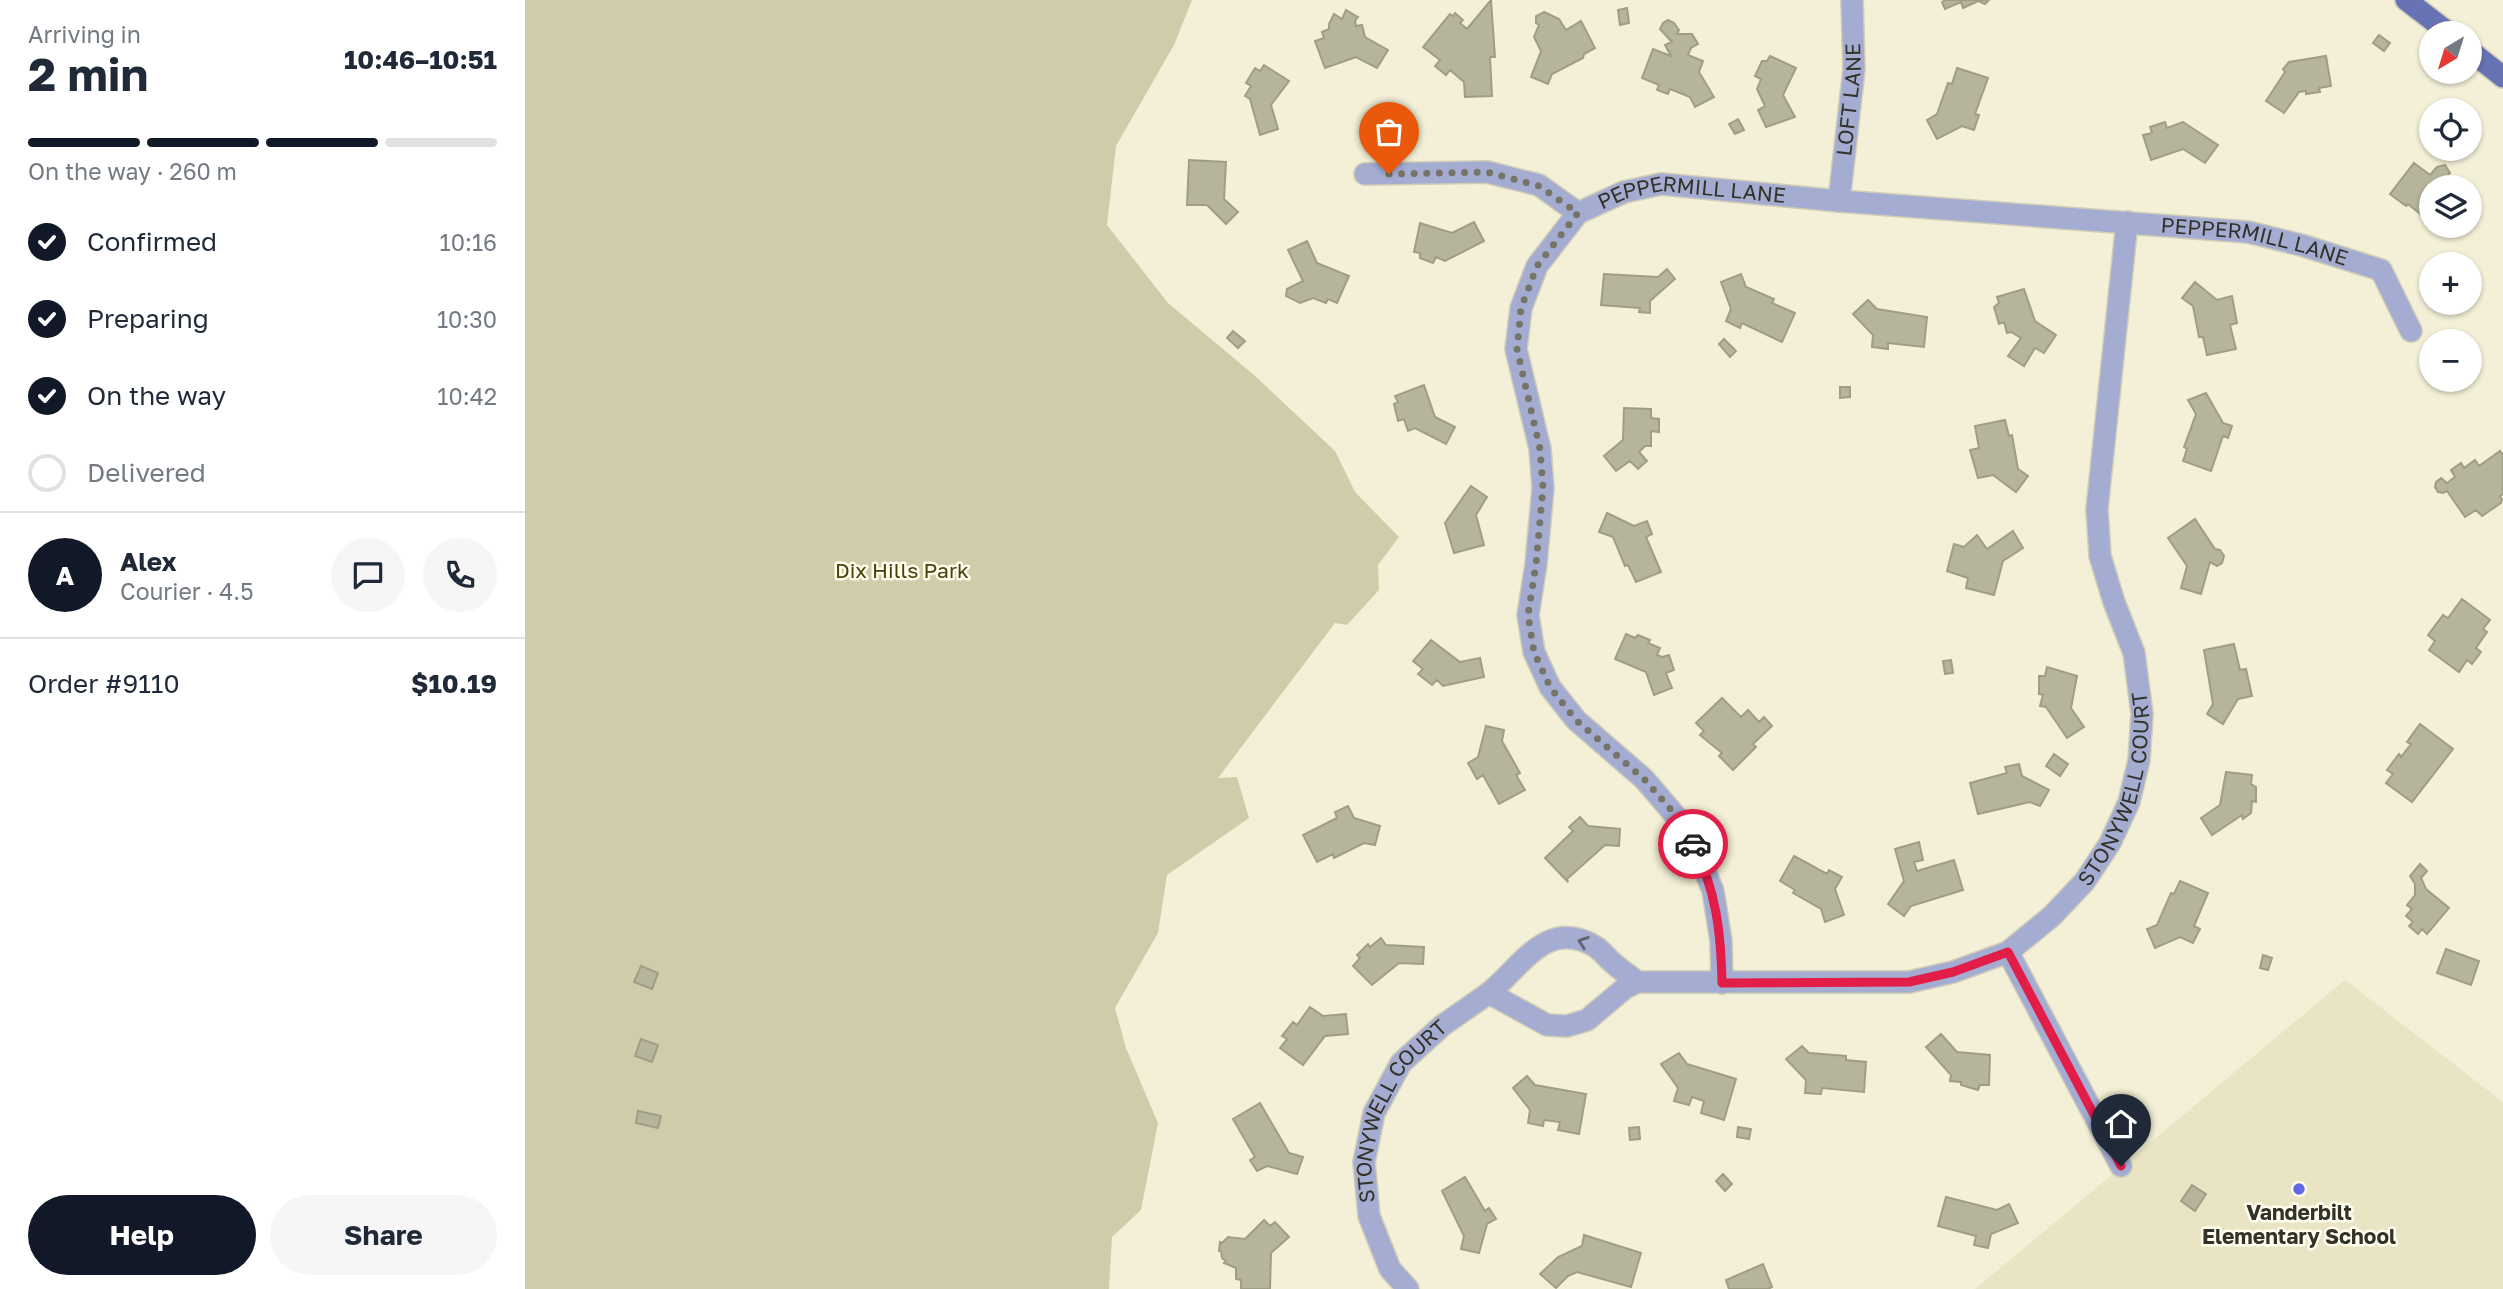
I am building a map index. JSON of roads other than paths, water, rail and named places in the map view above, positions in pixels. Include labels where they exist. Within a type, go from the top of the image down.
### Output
[{"type":"main road","points":[[2406,0],[2433,21]]},
{"type":"main road","points":[[2482,60],[2503,77]]},
{"type":"street","name":"LOFT LANE","points":[[1839,201],[1854,69],[1852,0]]},
{"type":"street","points":[[1365,174],[1487,172],[1539,186],[1578,213]]},
{"type":"street","name":"PEPPERMILL LANE","points":[[1722,983],[1721,942],[1713,891],[1695,846],[1675,814],[1644,779],[1576,720],[1550,687],[1534,652],[1528,615],[1543,488],[1540,449],[1517,349],[1521,308],[1537,266],[1578,213],[1624,192],[1661,184],[1839,201],[2248,232],[2381,270],[2411,331]]},
{"type":"street","name":"STONYWELL COURT","points":[[1408,1289],[1390,1269],[1369,1216],[1364,1162],[1374,1113],[1401,1063],[1443,1025],[1489,993],[1540,944],[1560,937],[1580,939],[1598,948],[1613,964],[1637,982],[1909,982],[1953,972],[2008,952],[2052,916],[2085,881],[2111,843],[2129,802],[2139,760],[2143,714],[2134,653],[2113,602],[2100,556],[2097,509],[2127,222]]},
{"type":"street","points":[[2008,952],[2121,1166]]},
{"type":"street","points":[[1489,993],[1547,1024],[1567,1026],[1587,1020],[1625,988],[1637,982]]},
{"type":"place","name":"Vanderbilt Elementary School","points":[[2299,1189]]},
{"type":"park label","name":"Dix Hills Park","points":[[902,571]]}]
